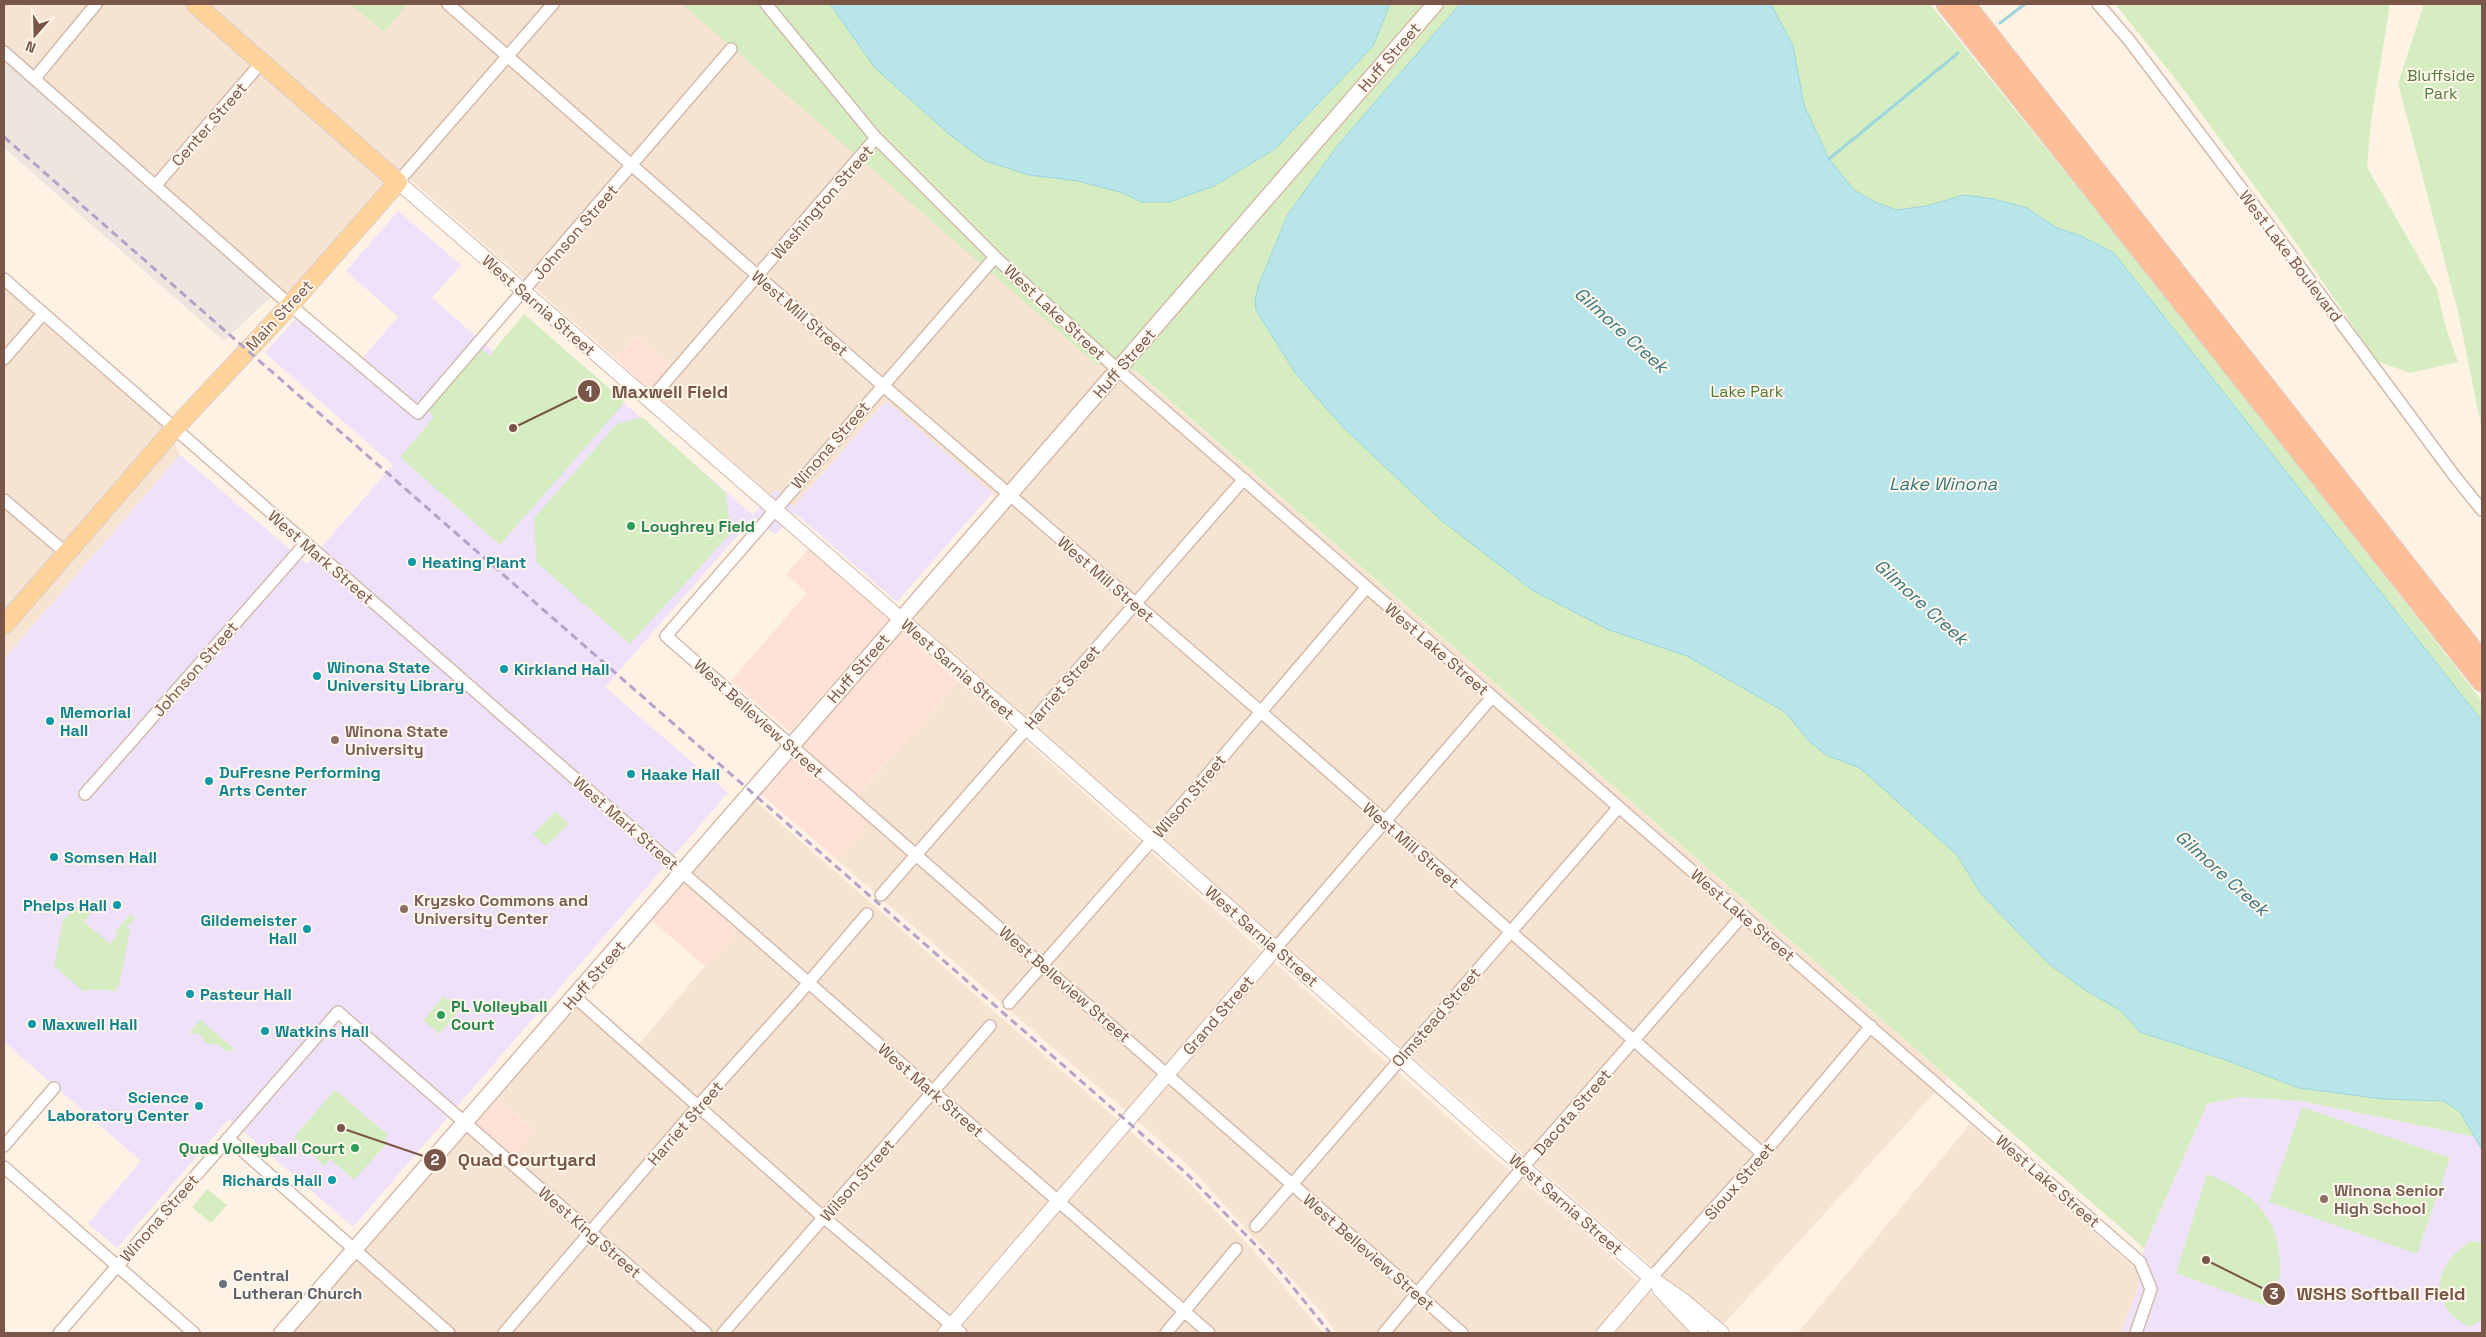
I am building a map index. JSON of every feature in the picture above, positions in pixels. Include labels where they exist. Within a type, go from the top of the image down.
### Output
[{"type":"highway","points":[[1946,4],[2482,682]]},
{"type":"highway","points":[[1965,4],[2482,660]]},
{"type":"main road","name":"West Sarnia Street","points":[[195,4],[398,182]]},
{"type":"main road","name":"Huff Street","points":[[282,1333],[1436,4]]},
{"type":"main road","name":"Main Street","points":[[4,624],[175,428],[290,305],[398,182]]},
{"type":"street","points":[[35,78],[96,4]]},
{"type":"street","name":"West Mill Street","points":[[448,4],[882,386],[1260,711],[1763,1154]]},
{"type":"street","name":"Main Street","points":[[398,182],[552,4]]},
{"type":"street","name":"West Lake Street","points":[[766,4],[876,138],[995,257],[1118,370],[2140,1262],[2151,1289],[2136,1333]]},
{"type":"street","name":"West Lake Boulevard","points":[[2098,4],[2164,86],[2456,478],[2482,510]]},
{"type":"street","name":"Johnson Street","points":[[290,305],[418,413],[731,49]]},
{"type":"street","points":[[4,52],[290,305]]},
{"type":"street","name":"Center Street","points":[[156,185],[261,63]]},
{"type":"street","name":"Washington Street","points":[[649,401],[876,138]]},
{"type":"street","name":"West Sarnia Street","points":[[398,182],[1026,728],[1651,1278],[1684,1300],[1722,1333]]},
{"type":"street","name":"Winona Street","points":[[666,636],[774,509],[995,257]]},
{"type":"street","name":"West Mark Street","points":[[4,279],[1209,1333]]},
{"type":"street","points":[[4,359],[43,314]]},
{"type":"street","name":"Harriet Street","points":[[881,895],[1244,479]]},
{"type":"street","points":[[4,500],[66,553]]},
{"type":"street","name":"Johnson Street","points":[[84,794],[306,543]]},
{"type":"street","name":"Wilson Street","points":[[1009,1003],[1152,840],[1367,587]]},
{"type":"street","name":"West Belleview Street","points":[[666,636],[1462,1333]]},
{"type":"street","name":"Grand Street","points":[[952,1331],[1058,1200],[1492,697]]},
{"type":"street","name":"Olmstead Street","points":[[1256,1226],[1618,808]]},
{"type":"street","name":"Harriet Street","points":[[504,1333],[699,1105],[867,914]]},
{"type":"street","name":"Dacota Street","points":[[1384,1333],[1524,1167],[1743,915]]},
{"type":"street","points":[[575,997],[952,1331]]},
{"type":"street","name":"Winona Street","points":[[59,1333],[338,1012]]},
{"type":"street","name":"West King Street","points":[[338,1012],[464,1124],[592,1232],[706,1333]]},
{"type":"street","name":"Wilson Street","points":[[722,1333],[825,1218],[990,1026]]},
{"type":"street","name":"Sioux Street","points":[[1604,1333],[1763,1154],[1871,1026]]},
{"type":"street","points":[[4,1146],[54,1088]]},
{"type":"street","points":[[228,1138],[449,1333]]},
{"type":"street","points":[[4,1166],[194,1333]]},
{"type":"street","points":[[1166,1333],[1236,1249]]},
{"type":"street","name":"West Sarnia Street","points":[[1651,1278],[1675,1309],[1701,1333]]},
{"type":"shaded area","points":[[4,4],[350,4],[384,32],[408,4],[683,4],[1110,366],[996,497],[886,401],[794,506],[775,490],[771,495],[652,392],[637,337],[616,359],[398,169],[290,294],[272,296],[4,58]]},
{"type":"shaded area","points":[[4,58],[272,296],[224,341],[4,148]]},
{"type":"shaded area","name":"Winona State University","points":[[398,211],[461,265],[432,298],[494,352],[525,317],[753,515],[775,490],[794,506],[886,401],[992,493],[897,602],[795,513],[775,535],[754,517],[605,687],[728,793],[353,1227],[229,1119],[117,1248],[88,1223],[141,1161],[4,1042],[4,659],[180,455],[307,564],[393,465],[265,353],[296,318],[354,368],[398,317],[346,271]]},
{"type":"shaded area","points":[[4,282],[167,428],[180,455],[4,659]]},
{"type":"shaded area","points":[[637,337],[673,367],[652,392],[616,359]]},
{"type":"shaded area","points":[[1126,369],[1135,371],[1948,1078],[1721,1327],[909,618]]},
{"type":"shaded area","points":[[810,547],[891,617],[790,732],[731,681],[807,593],[786,574]]},
{"type":"shaded area","points":[[901,631],[958,681],[857,795],[800,745]]},
{"type":"shaded area","points":[[958,681],[1483,1148],[1586,1234],[1693,1333],[1337,1333],[1323,1314],[1190,1167],[836,859],[869,820],[850,804]]},
{"type":"shaded area","points":[[794,756],[869,820],[836,859],[761,794]]},
{"type":"shaded area","points":[[755,801],[1186,1180],[1249,1245],[1323,1333],[292,1333],[474,1124],[534,1131],[497,1098],[585,998],[639,1044],[736,930],[683,885]]},
{"type":"shaded area","points":[[683,885],[736,930],[705,966],[652,921]]},
{"type":"shaded area","name":"Winona Senior High School","points":[[2240,1097],[2301,1101],[2476,1137],[2482,1150],[2482,1333],[2121,1333],[2138,1289],[2144,1248],[2207,1104]]},
{"type":"shaded area","points":[[497,1098],[534,1131],[511,1157],[474,1124]]},
{"type":"shaded area","points":[[1970,1124],[2140,1273],[2138,1289],[2121,1333],[1798,1333]]},
{"type":"green space","points":[[350,4],[408,4],[384,32]]},
{"type":"green space","name":"Lake Winona","points":[[682,4],[1930,4],[2216,360],[2482,701],[2482,1134],[2476,1137],[2301,1101],[2240,1097],[2207,1104],[2144,1248],[1136,371],[1096,364]]},
{"type":"green space","points":[[2115,4],[2390,4],[2371,122],[2367,167],[2437,289],[2445,325],[2458,362],[2410,373],[2377,361],[2294,240],[2178,82]]},
{"type":"green space","name":"Bluffside Park","points":[[2424,4],[2482,4],[2482,430],[2459,316],[2398,83]]},
{"type":"green space","points":[[524,314],[625,402],[500,545],[400,457],[434,417],[427,409],[481,348],[489,356]]},
{"type":"green space","name":"Loughrey Field","points":[[642,417],[726,493],[730,534],[630,644],[536,562],[534,518],[617,424]]},
{"type":"green space","points":[[556,811],[568,824],[546,846],[533,834]]},
{"type":"green space","points":[[75,908],[92,911],[84,922],[110,944],[118,934],[115,932],[130,914],[135,918],[127,927],[130,930],[119,986],[114,992],[108,990],[87,990],[84,992],[54,966],[63,920]]},
{"type":"green space","name":"PL Volleyball Court","points":[[444,996],[460,1010],[439,1034],[423,1020]]},
{"type":"green space","points":[[200,1020],[235,1050],[226,1051],[219,1045],[206,1043],[199,1034],[189,1033]]},
{"type":"green space","points":[[335,1090],[388,1135],[384,1139],[388,1142],[354,1180],[330,1159],[324,1166],[294,1137]]},
{"type":"green space","points":[[2302,1107],[2450,1158],[2417,1254],[2269,1202]]},
{"type":"green space","points":[[2207,1174],[2245,1194],[2265,1213],[2272,1225],[2277,1239],[2280,1272],[2269,1307],[2176,1273]]},
{"type":"green space","points":[[207,1189],[227,1205],[211,1223],[192,1207]]},
{"type":"green space","points":[[2471,1241],[2482,1243],[2482,1320],[2469,1327],[2455,1318],[2446,1307],[2441,1296],[2440,1284],[2442,1273],[2448,1261]]},
{"type":"water","points":[[830,4],[1390,4],[1373,46],[1275,149],[1214,186],[1169,202],[1141,202],[1123,193],[1078,181],[1029,175],[985,161],[949,134],[875,68]]},
{"type":"water","name":"Lake Winona","points":[[1460,4],[1771,4],[1793,46],[1804,105],[1829,159],[1854,190],[1875,202],[1896,210],[1926,206],[1964,195],[1994,199],[2027,208],[2055,227],[2081,236],[2114,253],[2482,721],[2482,1150],[2460,1112],[2444,1101],[2383,1099],[2299,1088],[2223,1059],[2140,1032],[2120,1010],[2085,990],[2049,964],[1981,894],[1957,855],[1860,768],[1826,755],[1810,742],[1785,712],[1687,656],[1609,630],[1532,590],[1441,520],[1345,429],[1317,398],[1294,371],[1256,310],[1255,299],[1259,284],[1288,214],[1338,145]]},
{"type":"waterway","points":[[2000,23],[2025,4]]},
{"type":"waterway","points":[[1829,159],[1958,53]]},
{"type":"railway","points":[[4,137],[1186,1173],[1275,1265],[1330,1333]]},
{"type":"place","name":"Maxwell Field","points":[[513,428]]},
{"type":"place","name":"Loughrey Field","points":[[631,526]]},
{"type":"place","name":"Heating Plant","points":[[412,562]]},
{"type":"place","name":"Kirkland Hall","points":[[504,669]]},
{"type":"place","name":"Winona State University Library","points":[[317,676]]},
{"type":"place","name":"Memorial Hall","points":[[50,721]]},
{"type":"place","name":"Winona State University","points":[[335,740]]},
{"type":"place","name":"Haake Hall","points":[[631,774]]},
{"type":"place","name":"DuFresne Performing Arts Center","points":[[209,781]]},
{"type":"place","name":"Somsen Hall","points":[[54,857]]},
{"type":"place","name":"Phelps Hall","points":[[117,905]]},
{"type":"place","name":"Kryzsko Commons and University Center","points":[[404,909]]},
{"type":"place","name":"Gildemeister Hall","points":[[307,929]]},
{"type":"place","name":"Pasteur Hall","points":[[190,994]]},
{"type":"place","name":"PL Volleyball Court","points":[[441,1015]]},
{"type":"place","name":"Maxwell Hall","points":[[32,1024]]},
{"type":"place","name":"Watkins Hall","points":[[265,1031]]},
{"type":"place","name":"Science Laboratory Center","points":[[199,1106]]},
{"type":"place","name":"Quad Courtyard","points":[[341,1128]]},
{"type":"place","name":"Quad Volleyball Court","points":[[355,1148]]},
{"type":"place","name":"Richards Hall","points":[[332,1180]]},
{"type":"place","name":"Winona Senior High School","points":[[2324,1199]]},
{"type":"place","name":"WSHS Softball Field","points":[[2206,1260]]},
{"type":"place","name":"Central Lutheran Church","points":[[223,1284]]},
{"type":"water label","name":"Gilmore Creek","points":[[1621,330]]},
{"type":"water label","name":"Gilmore Creek","points":[[1921,602]]},
{"type":"water label","name":"Gilmore Creek","points":[[2222,873]]},
{"type":"park label","name":"Lake Park","points":[[1747,391]]}]
